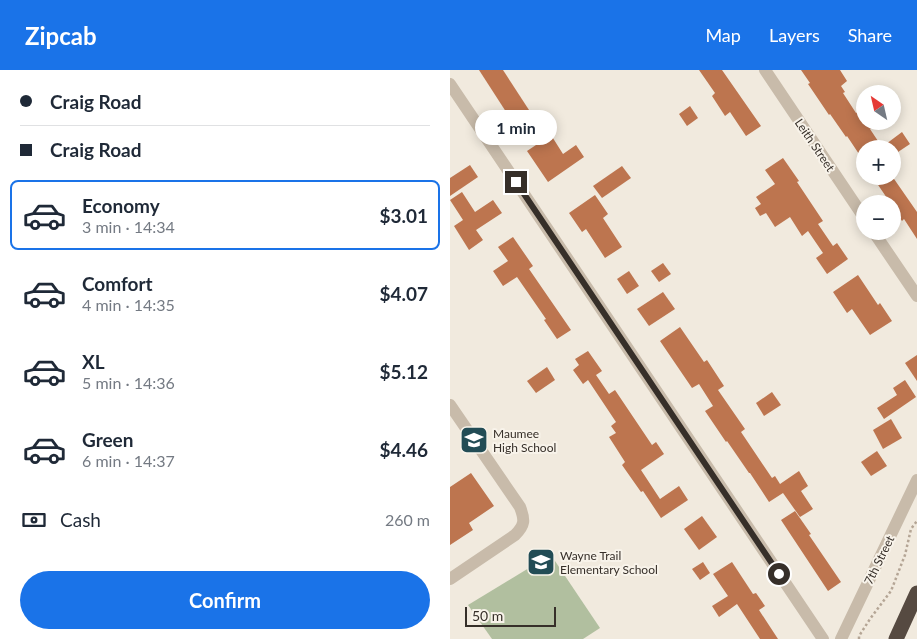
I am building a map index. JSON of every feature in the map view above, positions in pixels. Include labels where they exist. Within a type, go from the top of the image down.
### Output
[{"type":"highway","points":[[896,639],[917,594]]},
{"type":"street","name":"Leith Street","points":[[765,70],[856,206]]},
{"type":"street","points":[[450,84],[823,639]]},
{"type":"street","points":[[879,240],[917,296]]},
{"type":"street","points":[[450,405],[520,507],[524,524],[515,535],[450,579]]},
{"type":"street","name":"7th Street","points":[[841,639],[917,480]]},
{"type":"path","points":[[859,639],[870,618],[891,591],[905,555],[912,529],[917,521]]},
{"type":"green space","points":[[547,557],[553,558],[600,628],[583,639],[492,639],[468,605]]},
{"type":"building","points":[[479,70],[503,70],[529,110],[512,121]]},
{"type":"building","points":[[699,70],[722,70],[761,126],[746,136],[730,112],[725,116],[712,96],[715,93]]},
{"type":"building","points":[[801,70],[840,70],[847,81],[841,86],[845,92],[843,93],[856,113],[856,130],[871,130],[877,140],[856,140],[856,150],[829,115],[808,84],[810,83]]},
{"type":"building","points":[[690,106],[698,118],[687,126],[679,114]]},
{"type":"building","points":[[902,132],[910,144],[901,150],[901,140],[891,140]]},
{"type":"building","points":[[551,135],[563,154],[576,145],[584,157],[548,182],[527,151]]},
{"type":"building","points":[[783,158],[823,221],[818,224],[833,246],[837,243],[848,259],[827,274],[816,258],[823,253],[808,231],[802,236],[790,217],[775,227],[766,213],[760,216],[755,208],[761,204],[756,197],[775,184],[765,170]]},
{"type":"building","points":[[470,165],[478,177],[450,196],[450,178]]},
{"type":"building","points":[[622,166],[631,178],[602,198],[593,186]]},
{"type":"building","points":[[878,185],[898,185],[917,212],[917,239],[904,219],[902,221],[901,220],[901,195],[885,195]]},
{"type":"building","points":[[462,192],[475,212],[493,200],[502,213],[476,230],[483,240],[469,250],[454,226],[463,220],[450,200]]},
{"type":"building","points":[[595,195],[608,214],[603,218],[622,247],[605,258],[586,229],[582,232],[569,213]]},
{"type":"building","points":[[513,237],[533,266],[529,269],[571,330],[557,339],[544,320],[546,319],[517,277],[503,286],[493,271],[508,261],[498,247]]},
{"type":"building","points":[[663,263],[671,274],[659,282],[651,271]]},
{"type":"building","points":[[629,271],[639,286],[627,294],[617,279]]},
{"type":"building","points":[[858,275],[878,305],[880,303],[892,321],[870,335],[852,309],[847,313],[833,292]]},
{"type":"building","points":[[663,292],[675,309],[649,326],[637,309]]},
{"type":"building","points":[[680,327],[704,362],[707,360],[724,386],[718,390],[745,429],[741,432],[772,478],[775,476],[780,484],[799,471],[808,486],[801,491],[813,509],[800,517],[783,493],[769,502],[705,411],[713,406],[699,384],[692,388],[660,341]]},
{"type":"building","points":[[588,351],[602,371],[596,375],[609,394],[615,390],[652,445],[656,442],[664,454],[641,470],[660,499],[679,486],[688,500],[661,518],[643,491],[641,492],[622,465],[625,462],[609,437],[616,433],[611,426],[616,422],[588,380],[583,384],[573,370],[579,365],[575,359]]},
{"type":"building","points":[[917,355],[917,381],[905,363]]},
{"type":"building","points":[[547,367],[555,380],[536,393],[527,381]]},
{"type":"building","points":[[905,380],[916,397],[884,419],[877,408],[897,395],[893,388]]},
{"type":"building","points":[[772,392],[781,405],[764,416],[756,403]]},
{"type":"building","points":[[891,419],[902,438],[883,449],[873,430]]},
{"type":"building","points":[[877,451],[887,466],[871,476],[861,462]]},
{"type":"building","name":"Maumee High School","points":[[471,473],[494,506],[469,523],[473,530],[450,545],[450,487]]},
{"type":"building","points":[[795,511],[841,582],[828,591],[781,520]]},
{"type":"building","points":[[702,516],[717,537],[699,550],[684,529]]},
{"type":"building","points":[[703,562],[710,573],[700,580],[692,569]]},
{"type":"building","points":[[732,562],[753,594],[756,593],[765,606],[759,610],[778,639],[760,639],[737,604],[719,617],[712,606],[728,596],[713,574]]},
{"type":"place","name":"Maumee High School","points":[[474,440]]},
{"type":"place","name":"Wayne Trail Elementary School","points":[[541,562]]},
{"type":"route","points":[[516,182],[779,574]]}]
